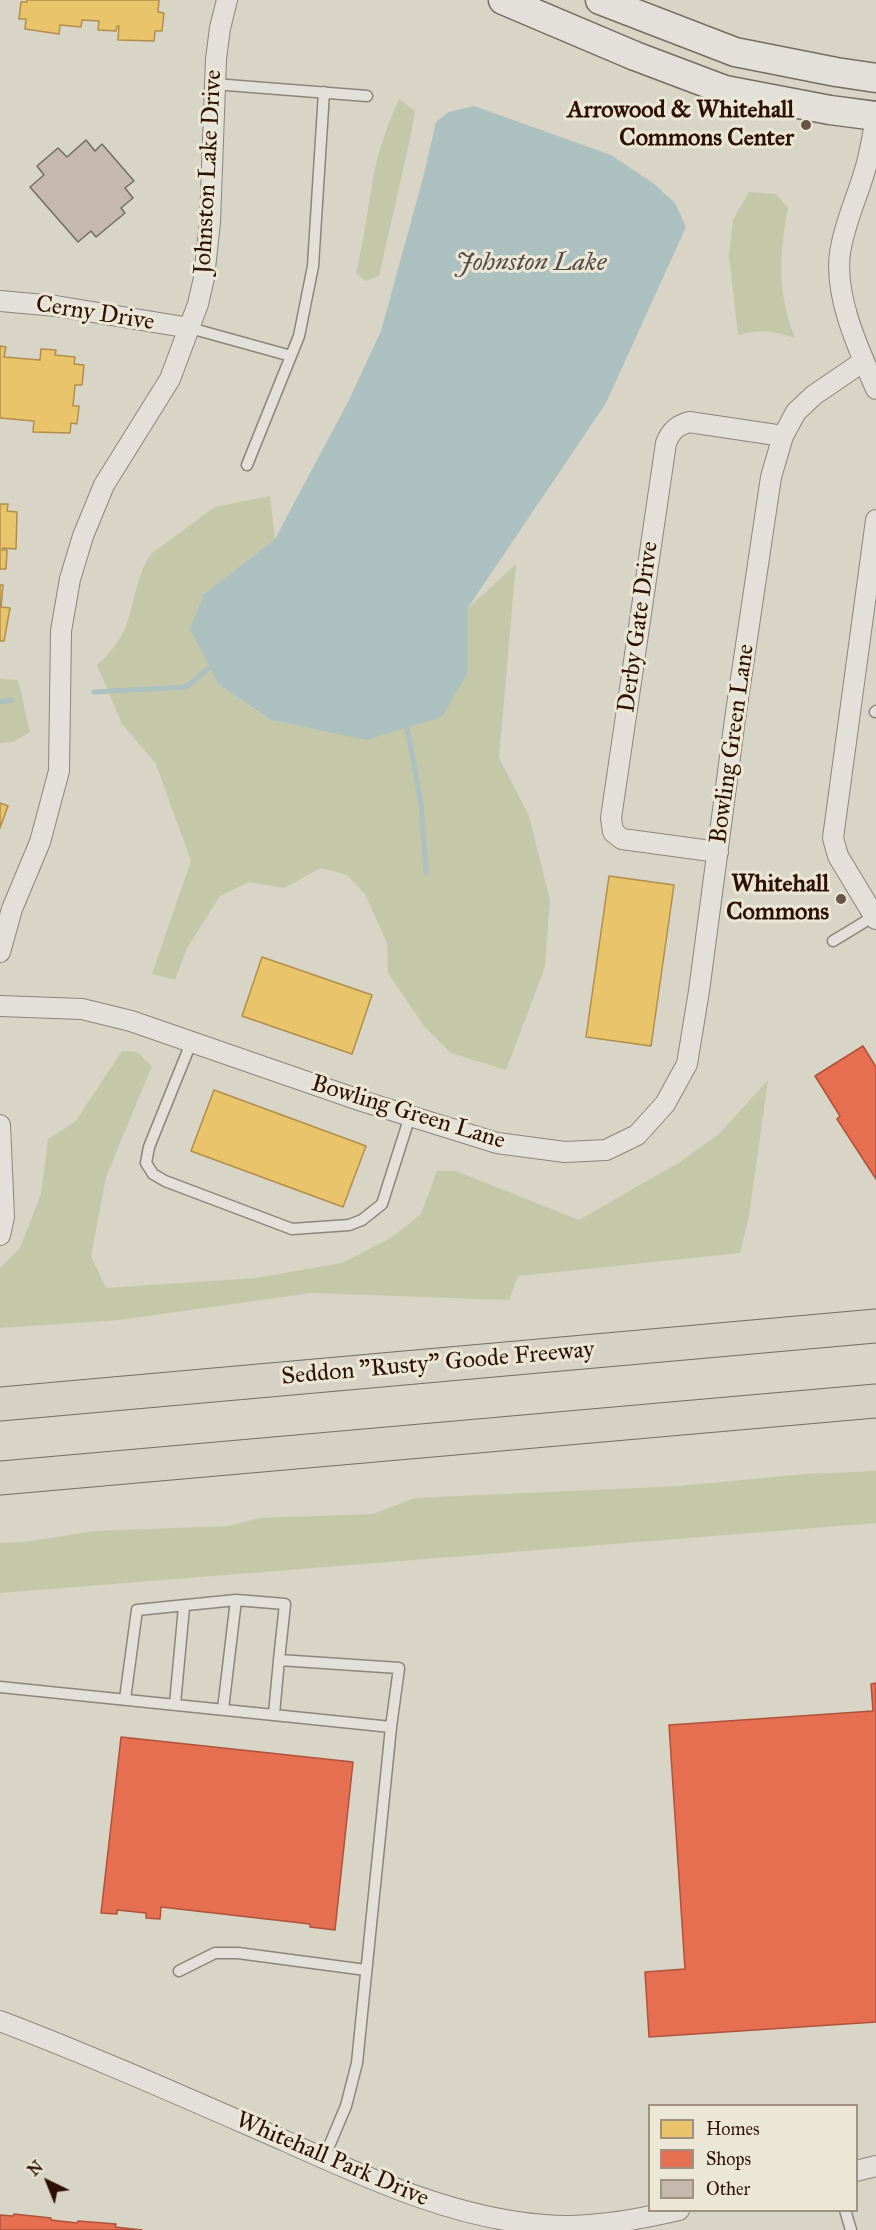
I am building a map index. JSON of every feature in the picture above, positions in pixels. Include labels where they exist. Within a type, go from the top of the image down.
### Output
[{"type":"highway","name":"Seddon \"Rusty\" Goode Freeway","points":[[0,1404],[876,1326]]},
{"type":"highway","points":[[0,1478],[876,1401]]},
{"type":"main road","points":[[503,0],[635,57],[725,90],[830,110],[876,116]]},
{"type":"main road","points":[[600,0],[735,52],[876,78]]},
{"type":"street","name":"Johnston Lake Drive","points":[[0,952],[12,909],[40,842],[60,771],[61,630],[70,579],[83,536],[104,485],[170,379],[200,295],[208,253],[214,84],[220,28],[227,0]]},
{"type":"street","points":[[876,120],[865,169],[852,207],[840,255],[842,296],[876,389]]},
{"type":"street","name":"Cerny Drive","points":[[0,301],[56,306],[190,328]]},
{"type":"street","name":"Bowling Green Lane","points":[[0,1005],[82,1010],[131,1021],[410,1116],[497,1143],[565,1152],[606,1150],[638,1135],[665,1104],[687,1064],[771,477],[783,436],[796,412],[864,361]]},
{"type":"street","name":"Derby Gate Drive","points":[[718,852],[622,839],[614,832],[611,818],[666,443],[671,432],[689,422],[783,436]]},
{"type":"street","points":[[875,917],[838,856],[833,838],[871,588],[876,520]]},
{"type":"street","points":[[0,1125],[4,1217],[0,1235]]},
{"type":"street","name":"Whitehall Park Drive","points":[[0,2021],[67,2047],[324,2158],[443,2206],[511,2222],[546,2226],[578,2226],[639,2219],[674,2212]]},
{"type":"street","points":[[858,2170],[876,2166]]},
{"type":"lane","points":[[214,84],[367,96]]},
{"type":"lane","points":[[247,465],[299,336],[313,266],[324,93]]},
{"type":"lane","points":[[190,328],[291,356]]},
{"type":"lane","points":[[833,941],[875,917]]},
{"type":"lane","points":[[191,1043],[149,1147],[146,1163],[153,1174],[165,1181],[292,1229],[348,1224],[371,1214],[382,1204],[410,1116]]},
{"type":"lane","points":[[223,1709],[236,1600]]},
{"type":"lane","points":[[125,1699],[137,1610],[236,1600],[285,1604],[274,1714]]},
{"type":"lane","points":[[175,1704],[184,1606]]},
{"type":"lane","points":[[279,1660],[399,1668],[391,1726],[357,2063],[346,2106],[324,2158]]},
{"type":"lane","points":[[0,1687],[391,1726]]},
{"type":"lane","points":[[179,1971],[215,1953],[238,1953],[366,1970]]},
{"type":"lane","points":[[845,2212],[851,2230]]},
{"type":"green space","points":[[399,99],[415,111],[410,139],[379,276],[366,281],[356,273],[374,173]]},
{"type":"green space","points":[[749,192],[776,194],[788,208],[781,273],[785,305],[795,338],[766,331],[738,335],[729,256],[733,220]]},
{"type":"green space","points":[[270,496],[275,539],[204,594],[219,685],[270,720],[366,739],[467,674],[467,609],[516,564],[499,758],[529,816],[550,900],[545,967],[506,1070],[451,1053],[424,1026],[388,973],[387,943],[365,894],[347,875],[321,868],[284,888],[249,882],[220,896],[187,948],[175,980],[152,974],[191,861],[156,764],[122,724],[97,665],[124,631],[138,582],[151,554],[215,507]]},
{"type":"green space","points":[[0,679],[18,680],[30,732],[13,742],[0,743]]},
{"type":"green space","points":[[122,1051],[137,1052],[152,1066],[106,1177],[91,1256],[106,1288],[256,1278],[342,1263],[391,1238],[421,1214],[437,1171],[456,1171],[579,1220],[680,1162],[719,1134],[768,1080],[749,1216],[740,1253],[518,1276],[509,1300],[311,1293],[119,1320],[0,1328],[0,1268],[20,1248],[41,1194],[48,1139],[75,1122]]},
{"type":"green space","points":[[876,1471],[876,1523],[0,1593],[0,1543],[24,1542],[95,1531],[229,1526],[259,1518],[373,1514],[415,1498],[680,1486],[805,1474]]},
{"type":"water","name":"Johnston Lake","points":[[474,106],[611,155],[653,183],[675,203],[686,227],[606,403],[467,609],[467,674],[442,717],[366,740],[271,720],[219,685],[190,629],[204,594],[275,539],[349,400],[381,331],[436,122],[449,112]]},
{"type":"building: Homes","points":[[27,0],[159,0],[158,12],[164,13],[162,31],[155,31],[154,41],[118,40],[119,26],[116,31],[98,30],[99,21],[82,20],[81,27],[60,25],[59,34],[25,29],[26,19],[19,19],[21,2],[27,2]]},
{"type":"building: Homes","points":[[0,346],[6,347],[4,357],[40,360],[41,349],[56,350],[55,355],[75,357],[74,364],[84,365],[82,385],[75,385],[73,406],[79,406],[77,424],[71,423],[70,433],[33,432],[34,421],[0,418]]},
{"type":"building: Homes","points":[[0,504],[8,504],[7,511],[17,512],[16,549],[3,548],[2,550],[7,550],[6,569],[0,569]]},
{"type":"building: Homes","points":[[0,585],[3,585],[1,607],[10,608],[4,641],[0,641]]},
{"type":"building: Homes","points":[[0,803],[8,806],[0,828]]},
{"type":"building: Homes","points":[[609,876],[674,885],[651,1046],[586,1037]]},
{"type":"building: Homes","points":[[262,957],[372,995],[352,1054],[242,1016]]},
{"type":"building: Homes","points":[[214,1090],[366,1146],[343,1207],[191,1151]]},
{"type":"building: Shops","points":[[863,1046],[876,1067],[876,1179],[837,1119],[840,1116],[815,1076]]},
{"type":"building: Shops","points":[[876,1683],[876,2022],[649,2037],[645,1972],[685,1969],[669,1725],[873,1711],[871,1684]]},
{"type":"building: Shops","points":[[121,1737],[353,1762],[335,1930],[310,1927],[310,1924],[161,1907],[160,1919],[146,1918],[146,1913],[117,1910],[117,1914],[101,1913]]},
{"type":"building: Shops","points":[[14,2214],[77,2223],[78,2221],[116,2224],[115,2227],[142,2230],[0,2230],[0,2215],[13,2216]]},
{"type":"building: Other","points":[[86,140],[95,151],[102,144],[134,181],[125,188],[133,198],[121,208],[125,213],[96,237],[91,231],[78,242],[30,187],[44,175],[37,166],[58,148],[67,157]]},
{"type":"waterway","points":[[94,692],[186,687],[214,664]]},
{"type":"waterway","points":[[0,702],[12,700]]},
{"type":"waterway","points":[[406,722],[421,803],[426,872]]},
{"type":"place","name":"Arrowood & Whitehall Commons Center","points":[[806,125]]},
{"type":"place","name":"Whitehall Commons","points":[[841,899]]}]
